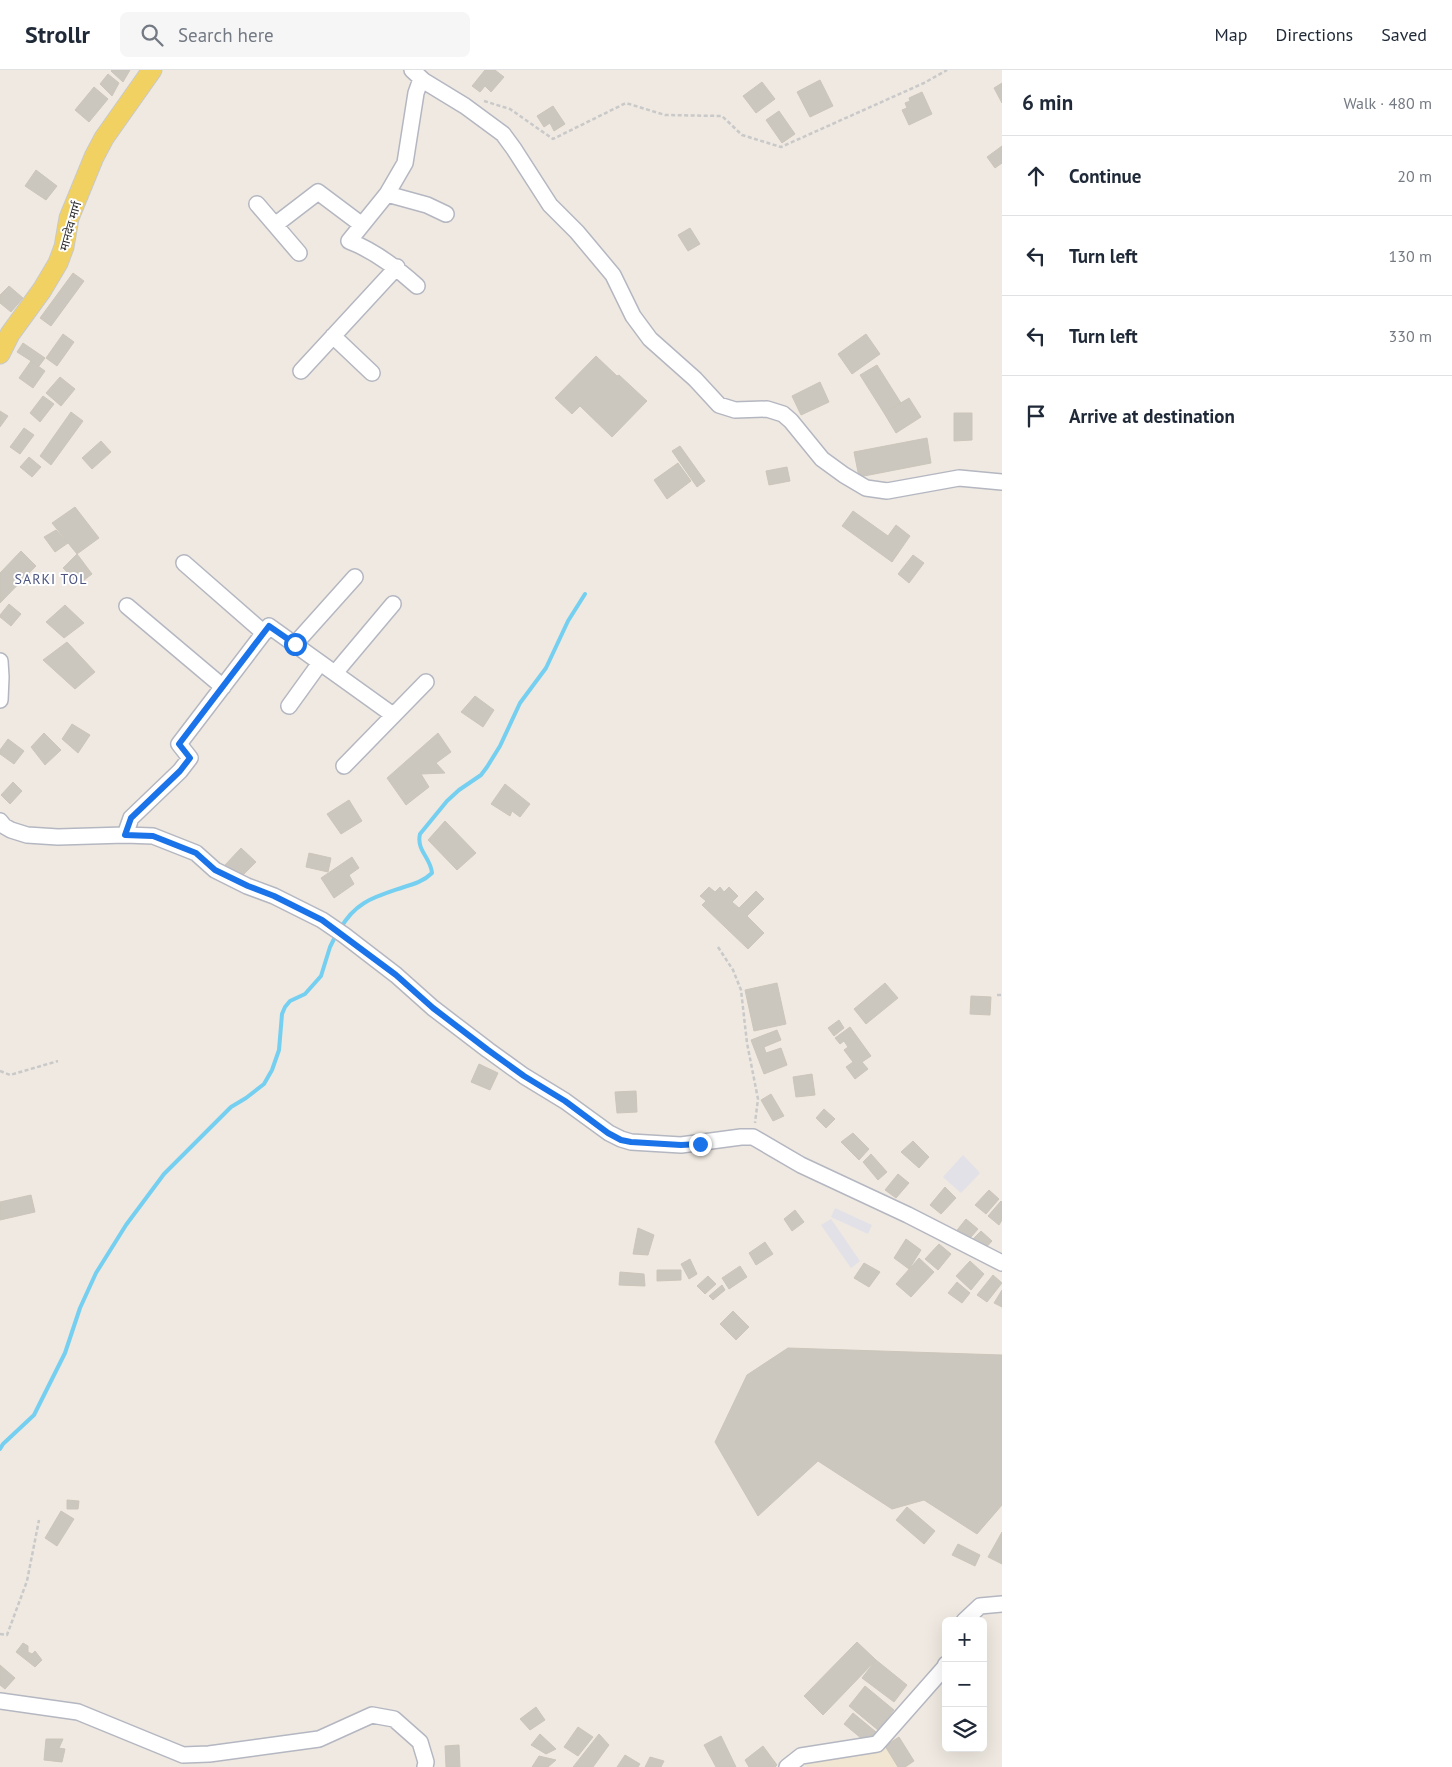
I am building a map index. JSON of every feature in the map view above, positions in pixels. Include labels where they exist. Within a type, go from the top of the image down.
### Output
[{"type":"main road","name":"मानदेव मार्ग","points":[[0,354],[10,334],[42,290],[58,263],[64,247],[70,218],[94,157],[104,138],[152,70]]},
{"type":"street","points":[[417,74],[416,93],[405,163],[387,194],[349,241],[362,246],[397,267],[417,286]]},
{"type":"street","points":[[417,74],[503,134],[550,205],[577,232],[613,275],[632,316],[650,339],[696,379],[719,405],[735,410],[767,409],[783,414],[791,420],[822,459],[866,488],[887,491],[959,478],[1002,482]]},
{"type":"street","points":[[275,225],[318,192],[362,225]]},
{"type":"street","points":[[387,194],[427,205],[446,214]]},
{"type":"street","points":[[257,204],[299,253]]},
{"type":"street","points":[[301,371],[397,267]]},
{"type":"street","points":[[333,336],[372,374]]},
{"type":"street","points":[[184,564],[264,633]]},
{"type":"street","points":[[295,644],[355,577]]},
{"type":"street","points":[[334,673],[393,604]]},
{"type":"street","points":[[127,606],[224,686]]},
{"type":"street","points":[[125,835],[131,818],[180,771],[190,758],[179,744],[269,626],[393,715]]},
{"type":"street","points":[[0,661],[0,700]]},
{"type":"street","points":[[289,706],[320,663]]},
{"type":"street","points":[[344,766],[426,682]]},
{"type":"street","points":[[0,821],[11,830],[27,835],[58,837],[153,836],[196,853],[215,870],[322,920],[396,975],[433,1008],[495,1055],[621,1140],[681,1145],[753,1137],[818,1174],[908,1215],[1002,1263]]},
{"type":"street","points":[[968,1617],[980,1606],[1002,1604]]},
{"type":"street","points":[[787,1767],[801,1756],[878,1744],[942,1670]]},
{"type":"street","points":[[0,1701],[78,1712],[183,1755],[209,1754],[320,1739],[372,1715],[394,1719],[420,1742],[426,1762],[425,1767]]},
{"type":"path","points":[[482,101],[510,109],[553,139],[626,102],[665,115],[722,116],[742,135],[782,147],[924,83],[947,70]]},
{"type":"path","points":[[718,947],[733,970],[741,990],[746,1043],[758,1100],[753,1137]]},
{"type":"path","points":[[998,994],[1002,995]]},
{"type":"path","points":[[0,1071],[10,1076],[58,1061]]},
{"type":"path","points":[[0,1634],[6,1635],[27,1581],[39,1520]]},
{"type":"shaded area","points":[[963,1155],[980,1173],[961,1193],[943,1177]]},
{"type":"shaded area","points":[[835,1208],[872,1225],[868,1234],[831,1217]]},
{"type":"shaded area","points":[[831,1219],[860,1261],[851,1268],[821,1225]]},
{"type":"shaded area","points":[[899,1737],[914,1761],[907,1767],[807,1767],[806,1765],[880,1745]]},
{"type":"building","points":[[112,70],[130,70],[123,82]]},
{"type":"building","points":[[485,70],[495,70],[504,77],[491,92],[485,86],[480,92],[472,86]]},
{"type":"building","points":[[108,74],[119,83],[112,96],[100,84]]},
{"type":"building","points":[[820,80],[833,106],[810,117],[797,92]]},
{"type":"building","points":[[762,82],[775,99],[756,113],[743,96]]},
{"type":"building","points":[[1002,83],[1002,103],[994,88]]},
{"type":"building","points":[[94,87],[108,99],[89,122],[75,110]]},
{"type":"building","points":[[922,92],[932,114],[909,125],[902,110],[907,108],[905,103],[910,101],[909,98]]},
{"type":"building","points":[[553,106],[565,124],[554,131],[550,123],[544,127],[537,116]]},
{"type":"building","points":[[779,111],[795,134],[782,143],[766,120]]},
{"type":"building","points":[[1002,146],[1002,163],[995,168],[987,157]]},
{"type":"building","points":[[36,170],[57,186],[46,200],[25,186]]},
{"type":"building","points":[[690,228],[700,244],[688,251],[678,235]]},
{"type":"building","points":[[73,273],[84,281],[51,326],[40,318]]},
{"type":"building","points":[[9,286],[23,298],[11,312],[0,303],[0,295]]},
{"type":"building","points":[[63,334],[74,342],[57,366],[46,358]]},
{"type":"building","points":[[866,334],[880,354],[852,374],[838,354]]},
{"type":"building","points":[[23,343],[45,358],[39,366],[17,352]]},
{"type":"building","points":[[596,356],[647,401],[612,437],[580,406],[572,414],[555,398]]},
{"type":"building","points":[[31,361],[45,371],[33,388],[19,378]]},
{"type":"building","points":[[877,365],[901,403],[884,413],[860,375]]},
{"type":"building","points":[[60,377],[75,389],[61,406],[46,393]]},
{"type":"building","points":[[820,382],[829,402],[801,415],[792,396]]},
{"type":"building","points":[[43,396],[54,404],[40,422],[30,413]]},
{"type":"building","points":[[909,398],[921,417],[896,433],[884,413]]},
{"type":"building","points":[[0,411],[8,416],[0,427]]},
{"type":"building","points":[[71,412],[83,421],[51,465],[40,456]]},
{"type":"building","points":[[954,413],[972,413],[972,440],[954,441]]},
{"type":"building","points":[[24,428],[34,435],[20,454],[10,447]]},
{"type":"building","points":[[927,438],[931,463],[859,477],[854,452]]},
{"type":"building","points":[[101,441],[111,452],[92,469],[82,458]]},
{"type":"building","points":[[680,446],[705,481],[697,487],[672,451]]},
{"type":"building","points":[[29,457],[41,467],[32,477],[20,467]]},
{"type":"building","points":[[678,463],[691,481],[667,499],[654,480]]},
{"type":"building","points":[[787,467],[790,481],[769,485],[766,471]]},
{"type":"building","points":[[75,507],[99,538],[77,554],[52,523]]},
{"type":"building","points":[[853,511],[888,536],[896,525],[910,536],[892,562],[842,526]]},
{"type":"building","points":[[56,530],[68,543],[55,552],[44,537]]},
{"type":"building","points":[[21,551],[36,566],[0,603],[0,573]]},
{"type":"building","points":[[77,554],[92,574],[79,584],[63,568]]},
{"type":"building","points":[[913,555],[924,563],[909,583],[898,574]]},
{"type":"building","points":[[9,604],[21,614],[11,626],[0,617]]},
{"type":"building","points":[[65,605],[84,623],[64,638],[46,622]]},
{"type":"building","points":[[67,642],[95,672],[75,689],[43,660]]},
{"type":"building","points":[[475,696],[494,710],[483,727],[461,712]]},
{"type":"building","points":[[72,724],[90,735],[78,753],[62,739]]},
{"type":"building","points":[[44,733],[61,750],[45,765],[31,747]]},
{"type":"building","points":[[438,733],[451,752],[436,763],[445,773],[421,774],[429,787],[406,805],[387,778]]},
{"type":"building","points":[[8,739],[24,751],[14,764],[0,754],[0,750]]},
{"type":"building","points":[[13,782],[22,791],[10,804],[1,795]]},
{"type":"building","points":[[505,784],[530,804],[520,817],[512,811],[510,816],[491,804]]},
{"type":"building","points":[[349,800],[362,821],[341,834],[327,814]]},
{"type":"building","points":[[445,821],[476,853],[457,870],[428,840]]},
{"type":"building","points":[[241,848],[256,862],[240,878],[225,865]]},
{"type":"building","points":[[309,853],[331,858],[328,872],[306,867]]},
{"type":"building","points":[[352,857],[359,868],[349,875],[354,884],[334,898],[321,878]]},
{"type":"building","points":[[709,887],[715,892],[720,887],[724,892],[729,887],[738,896],[732,902],[739,908],[756,891],[764,899],[747,916],[764,933],[748,949],[702,905],[706,901],[700,896]]},
{"type":"building","points":[[777,983],[786,1024],[754,1031],[745,990]]},
{"type":"building","points":[[885,983],[898,998],[866,1024],[854,1009]]},
{"type":"building","points":[[971,996],[991,997],[990,1015],[970,1014]]},
{"type":"building","points":[[839,1020],[844,1028],[834,1036],[828,1028]]},
{"type":"building","points":[[850,1027],[871,1056],[862,1062],[868,1069],[855,1079],[846,1067],[853,1062],[844,1050],[848,1047],[844,1041],[840,1044],[835,1038]]},
{"type":"building","points":[[777,1030],[781,1040],[764,1047],[766,1053],[781,1048],[787,1065],[764,1074],[751,1040]]},
{"type":"building","points":[[479,1064],[498,1073],[490,1090],[471,1082]]},
{"type":"building","points":[[812,1074],[815,1095],[796,1097],[793,1077]]},
{"type":"building","points":[[636,1091],[637,1112],[617,1113],[615,1092]]},
{"type":"building","points":[[771,1094],[784,1116],[773,1121],[761,1100]]},
{"type":"building","points":[[824,1109],[835,1119],[826,1128],[816,1118]]},
{"type":"building","points":[[853,1133],[869,1149],[859,1160],[841,1142]]},
{"type":"building","points":[[913,1141],[929,1157],[919,1168],[901,1152]]},
{"type":"building","points":[[871,1154],[887,1172],[878,1180],[863,1162]]},
{"type":"building","points":[[898,1174],[909,1183],[896,1198],[885,1190]]},
{"type":"building","points":[[945,1187],[956,1198],[941,1214],[930,1205]]},
{"type":"building","points":[[989,1190],[999,1199],[986,1214],[975,1205]]},
{"type":"building","points":[[31,1195],[35,1212],[0,1220],[0,1202]]},
{"type":"building","points":[[1001,1201],[1002,1220],[999,1225],[988,1216]]},
{"type":"building","points":[[795,1210],[804,1222],[792,1231],[784,1219]]},
{"type":"building","points":[[966,1219],[978,1229],[965,1244],[954,1234]]},
{"type":"building","points":[[638,1228],[654,1235],[648,1255],[633,1254]]},
{"type":"building","points":[[981,1231],[992,1241],[982,1252],[970,1242]]},
{"type":"building","points":[[906,1239],[921,1250],[909,1269],[894,1258]]},
{"type":"building","points":[[765,1242],[773,1254],[756,1265],[749,1253]]},
{"type":"building","points":[[939,1244],[951,1254],[938,1270],[925,1259]]},
{"type":"building","points":[[919,1258],[934,1272],[911,1297],[896,1284]]},
{"type":"building","points":[[690,1259],[697,1274],[689,1279],[681,1264]]},
{"type":"building","points":[[970,1261],[984,1274],[971,1290],[956,1276]]},
{"type":"building","points":[[864,1263],[880,1272],[869,1287],[854,1278]]},
{"type":"building","points":[[740,1266],[747,1277],[729,1289],[722,1278]]},
{"type":"building","points":[[657,1270],[681,1270],[681,1280],[657,1281]]},
{"type":"building","points":[[620,1272],[644,1274],[645,1286],[619,1285]]},
{"type":"building","points":[[993,1275],[1002,1283],[987,1302],[977,1295]]},
{"type":"building","points":[[708,1276],[716,1284],[705,1294],[697,1286]]},
{"type":"building","points":[[957,1282],[970,1293],[962,1303],[948,1293]]},
{"type":"building","points":[[722,1285],[725,1290],[713,1300],[709,1296]]},
{"type":"building","points":[[1002,1290],[1002,1307],[994,1303]]},
{"type":"building","points":[[733,1311],[749,1327],[736,1340],[720,1324]]},
{"type":"building","points":[[788,1348],[1002,1355],[1002,1505],[977,1534],[924,1500],[892,1509],[818,1461],[758,1516],[715,1442],[747,1375]]},
{"type":"building","points":[[67,1500],[79,1501],[78,1509],[67,1509]]},
{"type":"building","points":[[907,1507],[935,1531],[924,1544],[896,1520]]},
{"type":"building","points":[[61,1511],[74,1519],[57,1546],[45,1538]]},
{"type":"building","points":[[1002,1532],[1002,1564],[988,1557]]},
{"type":"building","points":[[958,1544],[980,1555],[975,1566],[952,1555]]},
{"type":"building","points":[[857,1642],[876,1660],[823,1715],[804,1696]]},
{"type":"building","points":[[23,1643],[28,1646],[28,1652],[32,1654],[35,1651],[42,1660],[35,1667],[16,1652]]},
{"type":"building","points":[[876,1660],[907,1685],[894,1702],[862,1678]]},
{"type":"building","points":[[0,1665],[15,1678],[5,1689],[0,1685]]},
{"type":"building","points":[[865,1686],[894,1710],[878,1730],[849,1706]]},
{"type":"building","points":[[536,1707],[545,1720],[530,1730],[520,1719]]},
{"type":"building","points":[[853,1713],[876,1732],[867,1743],[844,1724]]},
{"type":"building","points":[[578,1727],[593,1737],[578,1756],[564,1747]]},
{"type":"building","points":[[540,1734],[556,1749],[546,1754],[531,1745]]},
{"type":"building","points":[[599,1734],[609,1745],[593,1767],[573,1767]]},
{"type":"building","points":[[721,1736],[736,1767],[716,1767],[704,1745]]},
{"type":"building","points":[[899,1737],[914,1761],[905,1767],[898,1767],[885,1746]]},
{"type":"building","points":[[46,1739],[63,1739],[59,1748],[65,1749],[62,1762],[44,1760]]},
{"type":"building","points":[[459,1745],[460,1767],[446,1767],[445,1746]]},
{"type":"building","points":[[763,1746],[777,1765],[775,1767],[749,1767],[745,1760]]},
{"type":"building","points":[[625,1755],[640,1764],[638,1767],[617,1767]]},
{"type":"building","points":[[539,1756],[556,1760],[548,1767],[532,1767]]},
{"type":"building","points":[[650,1757],[664,1761],[661,1767],[645,1767]]},
{"type":"waterway","points":[[340,929],[353,912],[367,901],[419,882],[432,873],[420,845],[420,834],[447,801],[481,775],[487,767],[500,746],[520,703],[546,668],[568,621],[585,594]]},
{"type":"waterway","points":[[0,1449],[34,1415],[65,1353],[80,1308],[96,1273],[126,1225],[164,1174],[231,1107],[264,1084],[272,1070],[279,1050],[282,1014],[285,1007],[290,1001],[305,994],[321,976],[330,947],[336,935]]},
{"type":"district","name":"SARKI TOL","points":[[51,579]]},
{"type":"route","points":[[295,644],[269,626],[179,744],[190,758],[180,771],[131,818],[125,835],[153,836],[196,853],[215,870],[322,920],[396,975],[433,1008],[488,1050],[621,1140],[681,1145],[700,1144]]}]
